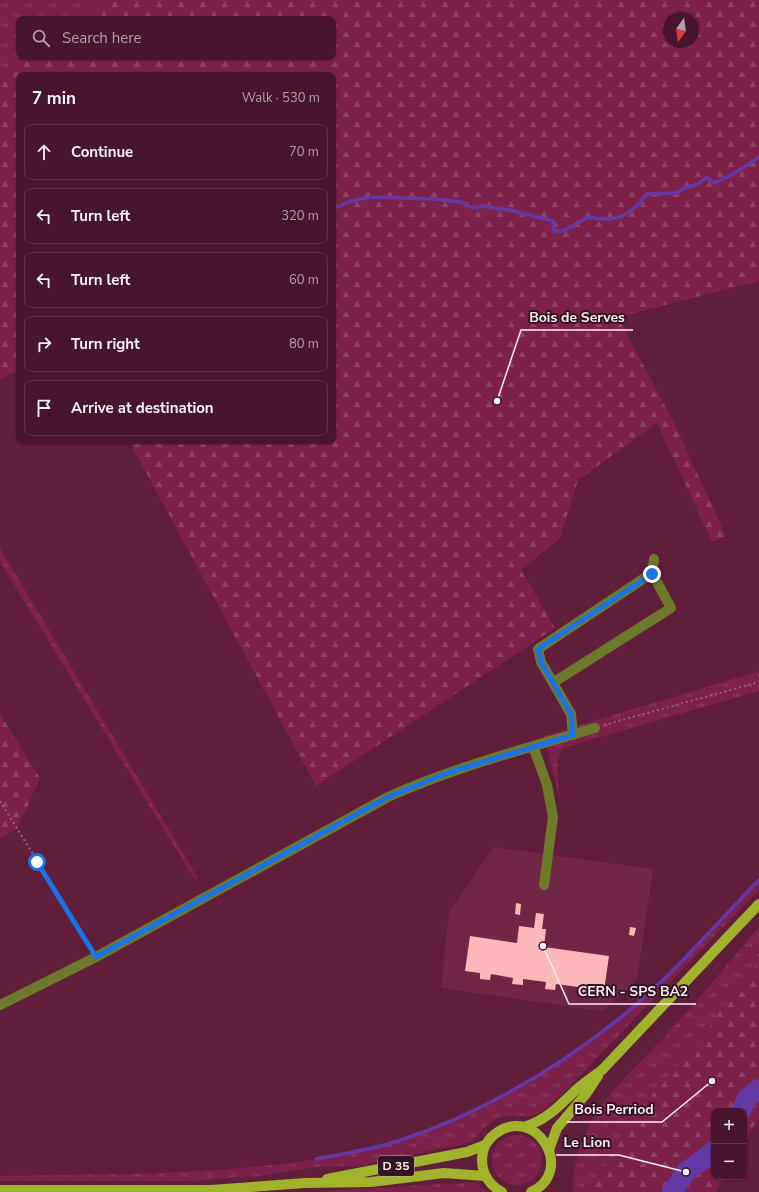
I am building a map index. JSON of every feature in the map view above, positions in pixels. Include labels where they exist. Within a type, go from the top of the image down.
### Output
[{"type":"main road","points":[[549,1150],[557,1128],[586,1094],[602,1070],[759,904]]},
{"type":"main road","points":[[502,1192],[494,1188],[485,1176],[482,1161],[485,1145],[494,1134],[505,1128],[524,1127],[542,1120],[550,1115],[578,1088],[602,1070]]},
{"type":"main road","points":[[524,1127],[538,1134],[545,1141],[549,1150],[551,1166],[545,1181],[546,1192]]},
{"type":"main road","name":"D 35","points":[[305,1183],[467,1152],[485,1145]]},
{"type":"main road","name":"D 35","points":[[0,1190],[203,1190],[305,1183],[371,1182],[444,1173],[485,1176]]},
{"type":"main road","points":[[531,1192],[545,1181]]},
{"type":"lane","points":[[554,682],[671,608],[652,574],[654,559]]},
{"type":"lane","points":[[573,735],[571,714],[554,682],[541,662],[538,649],[652,574]]},
{"type":"lane","points":[[0,1005],[96,957],[388,797],[450,772],[595,728]]},
{"type":"lane","points":[[533,746],[546,785],[553,817],[544,886]]},
{"type":"path","points":[[595,728],[759,682]]},
{"type":"path","points":[[0,801],[96,957]]},
{"type":"shaded area","points":[[494,847],[653,869],[637,980],[602,1011],[441,988],[449,912]]},
{"type":"green space","points":[[0,0],[113,0],[105,16],[16,16],[16,60],[53,60],[26,72],[16,72],[16,79],[0,99]]},
{"type":"green space","points":[[100,0],[759,0],[759,281],[618,317],[675,425],[726,536],[712,542],[657,423],[578,480],[560,538],[521,570],[555,628],[316,786],[131,444],[336,444],[336,72],[16,72],[16,371],[0,379],[0,76],[23,60],[336,60],[336,16],[85,16],[91,12]]},
{"type":"green space","points":[[0,548],[198,878],[195,880],[0,562]]},
{"type":"green space","points":[[759,671],[759,691],[563,748],[557,766],[560,800],[544,736]]},
{"type":"green space","points":[[0,714],[40,778],[17,829],[0,838]]},
{"type":"green space","points":[[759,880],[759,890],[563,1093],[542,1112],[532,1116],[505,1116],[495,1120],[485,1127],[472,1142],[358,1166],[317,1167],[260,1176],[193,1181],[0,1181],[0,1176],[138,1174],[275,1165],[366,1150],[394,1142],[439,1125],[490,1101],[540,1073],[610,1026],[665,978]]},
{"type":"green space","points":[[759,927],[759,960],[716,1016],[701,1044],[690,1050],[629,1122],[590,1192],[573,1192],[575,1166],[581,1143],[591,1122],[603,1104],[703,994]]},
{"type":"green space","points":[[759,960],[759,1118],[747,1138],[747,1108],[711,1108],[711,1180],[722,1180],[715,1192],[590,1192],[629,1122],[690,1050],[701,1044],[716,1016]]},
{"type":"green space","points":[[512,1135],[522,1135],[535,1142],[542,1155],[542,1165],[535,1178],[522,1185],[512,1185],[503,1181],[496,1174],[492,1165],[492,1155],[496,1146],[503,1139]]},
{"type":"green space","points":[[468,1182],[477,1184],[487,1192],[314,1192]]},
{"type":"building","points":[[516,903],[521,904],[520,915],[515,914]]},
{"type":"building","points":[[536,913],[544,914],[542,929],[546,929],[544,947],[609,956],[604,991],[589,989],[588,995],[577,993],[578,987],[556,984],[555,990],[545,989],[546,982],[523,979],[523,985],[512,984],[513,978],[491,974],[490,980],[480,979],[480,973],[465,971],[470,936],[517,943],[519,926],[534,928]]},
{"type":"building","points":[[630,927],[636,928],[634,936],[629,935]]},
{"type":"waterway","points":[[336,208],[348,202],[370,197],[433,199],[461,202],[473,208],[483,206],[514,211],[553,221],[554,231],[563,231],[588,217],[607,219],[622,216],[634,208],[647,194],[677,193],[684,188],[698,184],[707,177],[714,183],[737,172],[759,157]]},
{"type":"waterway","points":[[316,1159],[385,1145],[427,1131],[489,1103],[549,1069],[605,1030],[648,994],[681,962],[759,880]]},
{"type":"waterway","points":[[742,1108],[747,1098],[759,1089]]},
{"type":"waterway","points":[[672,1192],[686,1172],[711,1153]]},
{"type":"place","name":"Bois de Serves","points":[[497,401]]},
{"type":"place","name":"CERN - SPS BA2","points":[[543,946]]},
{"type":"place","name":"Bois Perriod","points":[[712,1081]]},
{"type":"place","name":"Le Lion","points":[[686,1172]]},
{"type":"route","points":[[37,862],[90,945],[96,957],[388,797],[417,784],[450,772],[573,735],[571,714],[554,682],[541,662],[538,649],[652,574]]}]
